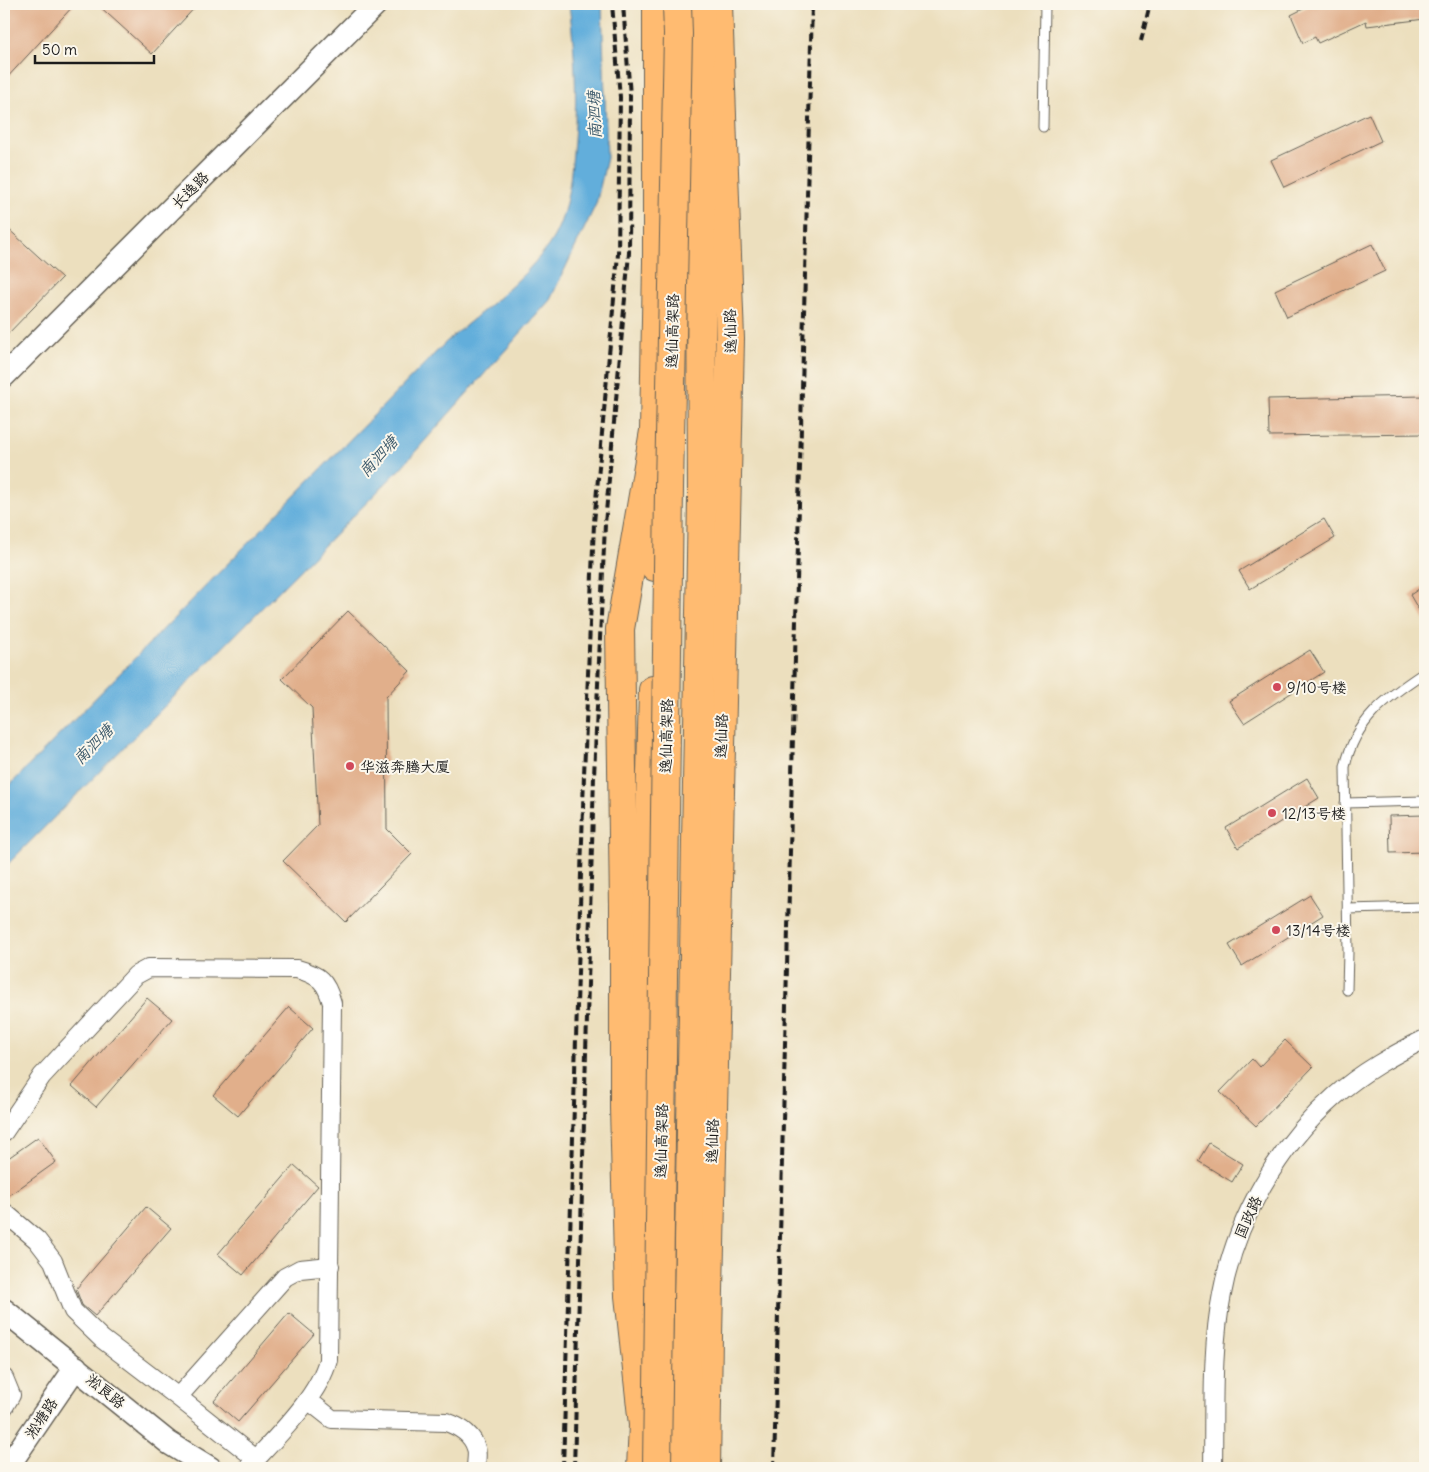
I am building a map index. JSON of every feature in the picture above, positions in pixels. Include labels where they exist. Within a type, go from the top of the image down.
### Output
[{"type":"main road","points":[[657,4],[657,262],[654,431],[656,596],[642,1149],[645,1289],[658,1367]]},
{"type":"main road","name":"逸仙高架路","points":[[658,1468],[669,488],[677,4]]},
{"type":"main road","name":"逸仙高架路","points":[[685,1468],[702,499],[700,4]]},
{"type":"main road","name":"逸仙路","points":[[706,1468],[730,338],[718,4]]},
{"type":"main road","points":[[641,1468],[643,1425],[629,1296],[624,1108],[624,906],[620,629],[654,431]]},
{"type":"main road","points":[[654,431],[677,588],[658,1468]]},
{"type":"street","name":"长逸路","points":[[4,376],[376,4]]},
{"type":"street","points":[[4,1132],[42,1076],[136,975],[143,970],[149,968],[297,970],[313,973],[329,992],[332,1003],[328,1360],[324,1373],[308,1400],[252,1463],[178,1397],[102,1339],[73,1312],[53,1261],[37,1240],[4,1212]]},
{"type":"street","name":"国政路","points":[[1213,1468],[1216,1334],[1230,1259],[1243,1224],[1260,1190],[1280,1158],[1306,1125],[1335,1096],[1367,1071],[1425,1039]]},
{"type":"street","points":[[178,1397],[285,1278],[300,1268],[330,1266]]},
{"type":"street","name":"淞良路","points":[[4,1310],[170,1443],[210,1468]]},
{"type":"street","name":"淞塘路","points":[[7,1468],[76,1367]]},
{"type":"street","points":[[4,1378],[11,1395],[4,1407]]},
{"type":"street","points":[[308,1400],[332,1419],[446,1422],[452,1424],[468,1435],[476,1448],[476,1468]]},
{"type":"lane","points":[[1043,127],[1046,4]]},
{"type":"lane","points":[[1347,990],[1348,909],[1345,767],[1348,750],[1358,730],[1375,710],[1425,672]]},
{"type":"lane","points":[[1345,803],[1425,800]]},
{"type":"lane","points":[[1348,909],[1425,907]]},
{"type":"water","name":"南泗塘","points":[[569,4],[602,4],[607,158],[596,204],[550,300],[399,470],[4,868],[4,791],[446,342],[525,273],[554,237],[565,206],[574,143],[575,84]]},
{"type":"building","points":[[4,4],[75,4],[4,81]]},
{"type":"building","points":[[97,4],[198,4],[152,54]]},
{"type":"building","points":[[1313,4],[1425,4],[1425,19],[1367,26],[1366,21],[1318,43],[1315,37],[1303,43],[1291,15]]},
{"type":"building","points":[[1369,114],[1381,141],[1284,187],[1271,160]]},
{"type":"building","points":[[4,225],[62,278],[4,338]]},
{"type":"building","points":[[1372,244],[1385,271],[1287,317],[1275,290]]},
{"type":"building","points":[[1425,396],[1425,434],[1269,436],[1268,399]]},
{"type":"building","points":[[1324,519],[1335,538],[1250,589],[1239,571]]},
{"type":"building","points":[[1425,585],[1425,621],[1410,595]]},
{"type":"building","points":[[348,611],[410,671],[386,697],[387,829],[412,854],[346,922],[283,861],[318,825],[312,708],[282,679]]},
{"type":"building","name":"9/10号楼","points":[[1310,650],[1324,672],[1244,723],[1229,701]]},
{"type":"building","name":"12/13号楼","points":[[1307,778],[1319,798],[1238,848],[1226,828]]},
{"type":"building","points":[[1425,815],[1425,852],[1390,853],[1389,816]]},
{"type":"building","name":"13/14号楼","points":[[1310,895],[1323,915],[1242,966],[1229,945]]},
{"type":"building","points":[[147,998],[172,1019],[96,1107],[72,1086]]},
{"type":"building","points":[[289,1007],[313,1028],[238,1116],[213,1095]]},
{"type":"building","points":[[1285,1040],[1313,1067],[1256,1126],[1220,1092],[1252,1059],[1259,1067]]},
{"type":"building","points":[[38,1137],[56,1162],[4,1199],[4,1161]]},
{"type":"building","points":[[1209,1143],[1243,1164],[1232,1182],[1198,1161]]},
{"type":"building","points":[[294,1165],[318,1186],[243,1275],[218,1254]]},
{"type":"building","points":[[146,1207],[171,1228],[95,1316],[82,1305],[76,1289]]},
{"type":"building","points":[[289,1313],[314,1334],[238,1422],[214,1401]]},
{"type":"railway","points":[[563,1468],[584,775],[594,523],[618,254],[620,97],[612,4]]},
{"type":"railway","points":[[574,1468],[594,776],[605,524],[629,253],[630,96],[623,4]]},
{"type":"railway","points":[[774,1468],[812,4]]},
{"type":"railway","points":[[1141,41],[1150,4]]},
{"type":"place","name":"9/10号楼","points":[[1277,687]]},
{"type":"place","name":"华滋奔腾大厦","points":[[350,766]]},
{"type":"place","name":"12/13号楼","points":[[1272,813]]},
{"type":"place","name":"13/14号楼","points":[[1276,930]]}]
